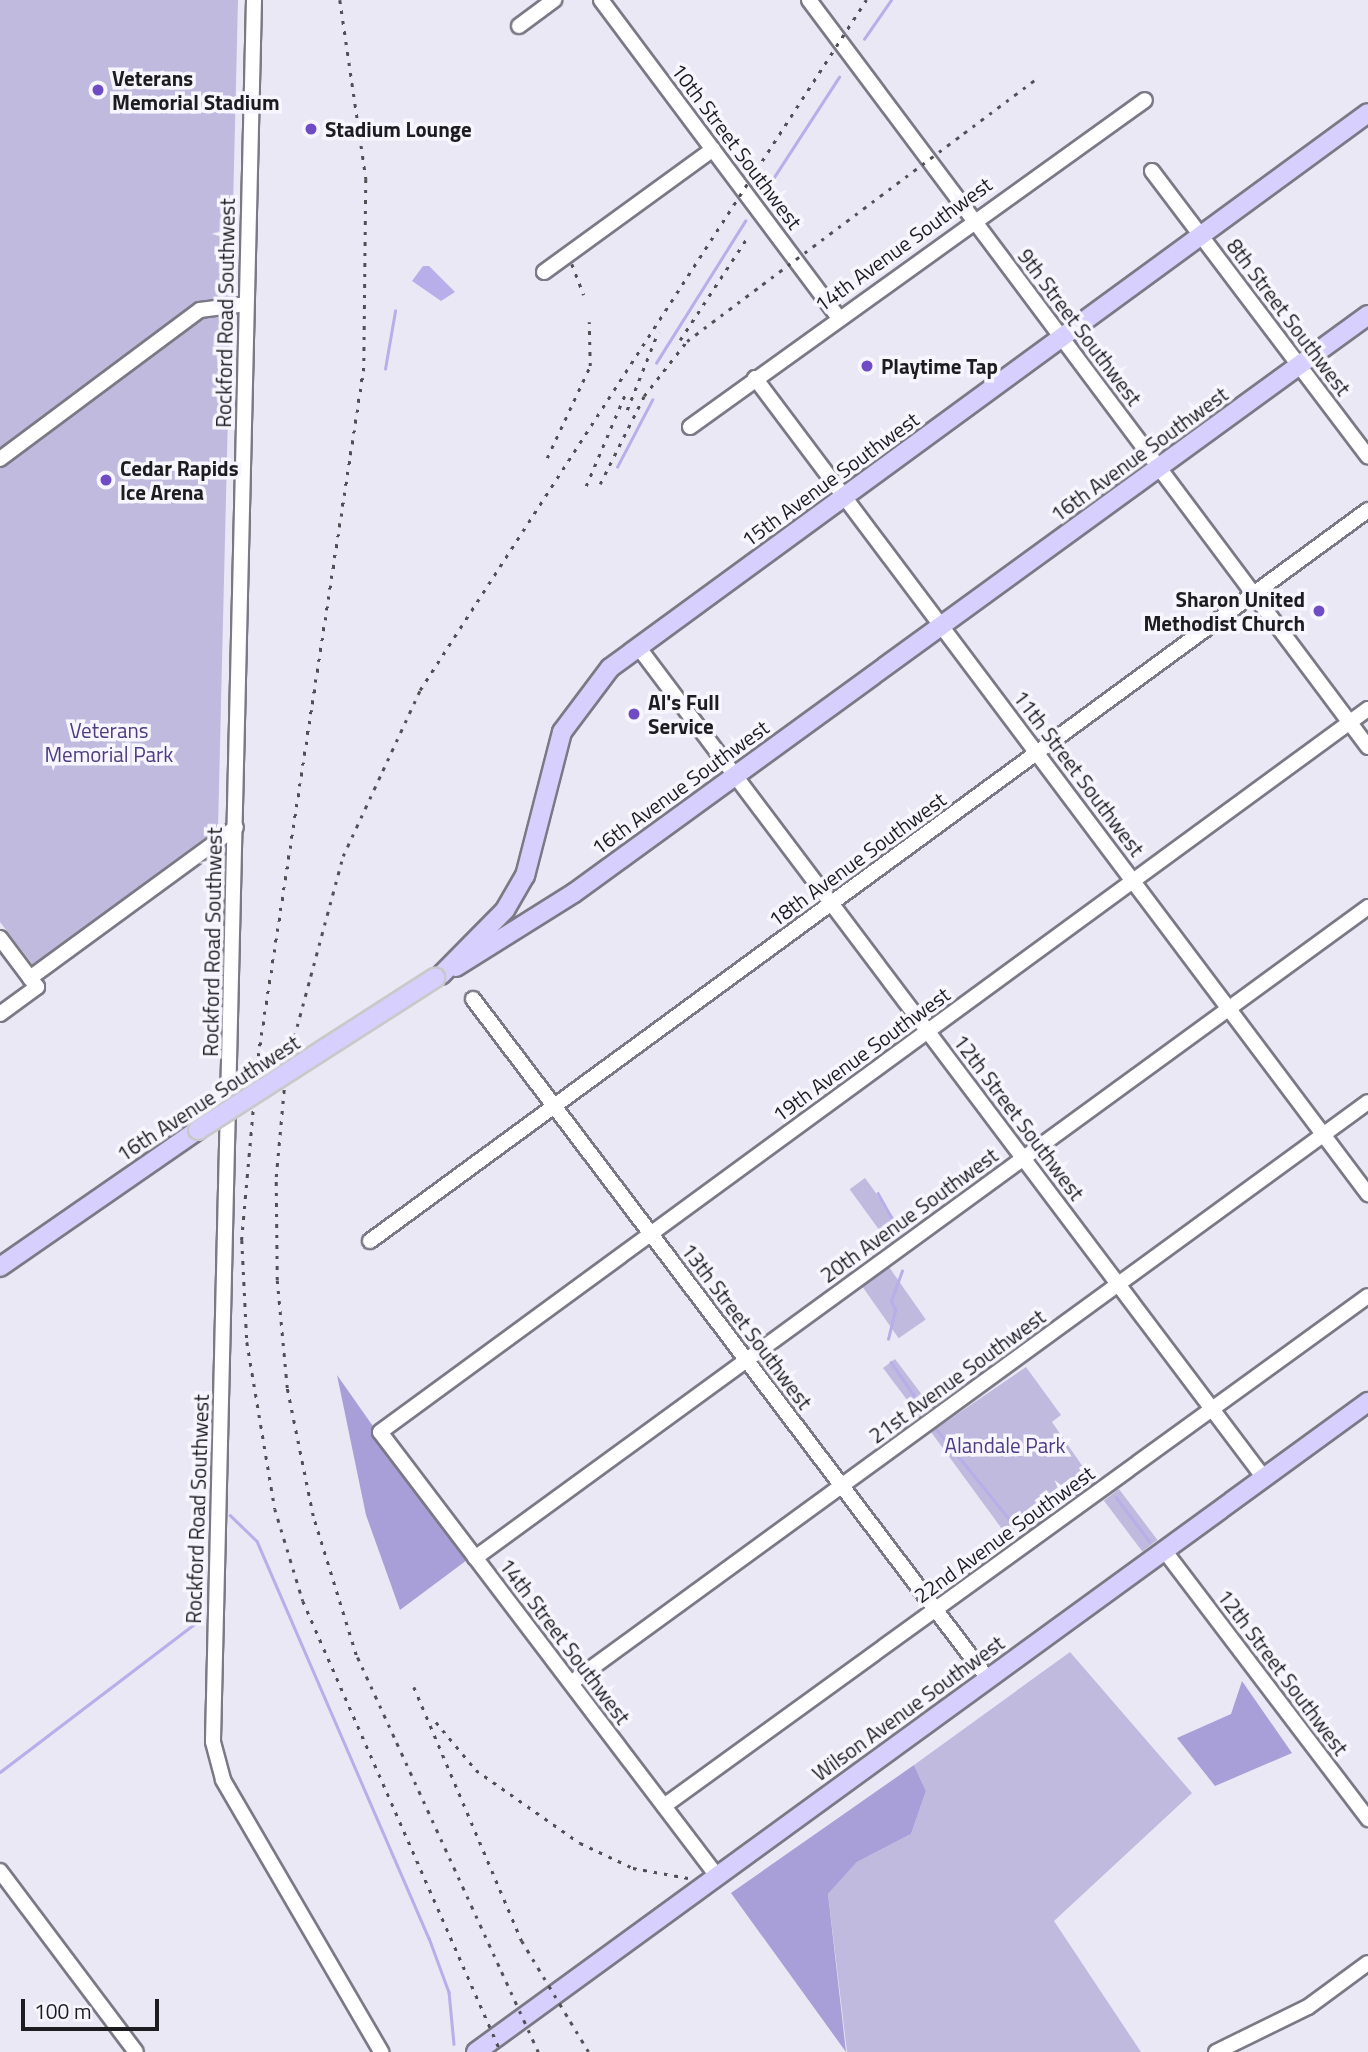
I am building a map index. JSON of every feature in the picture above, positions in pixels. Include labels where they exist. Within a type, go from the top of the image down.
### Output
[{"type":"main road","name":"15th Avenue Southwest","points":[[438,976],[505,909],[525,876],[550,763],[573,709],[639,648],[1368,113]]},
{"type":"main road","name":"16th Avenue Southwest","points":[[0,1268],[198,1130],[438,976],[518,931],[736,776],[1368,315]]},
{"type":"main road","name":"Wilson Avenue Southwest","points":[[475,2052],[1368,1402]]},
{"type":"street","name":"Rockford Road Southwest","points":[[254,0],[213,1742],[223,1780],[381,2052]]},
{"type":"street","points":[[519,26],[554,0]]},
{"type":"street","name":"10th Street Southwest","points":[[601,0],[838,317]]},
{"type":"street","name":"9th Street Southwest","points":[[809,0],[1368,747]]},
{"type":"street","name":"14th Avenue Southwest","points":[[690,427],[972,218],[1145,100]]},
{"type":"street","points":[[544,272],[713,149]]},
{"type":"street","name":"8th Street Southwest","points":[[1152,171],[1368,457]]},
{"type":"street","points":[[0,459],[200,310],[246,304]]},
{"type":"street","name":"11th Street Southwest","points":[[755,378],[1368,1194]]},
{"type":"street","name":"18th Avenue Southwest","points":[[370,1241],[1368,510]]},
{"type":"street","name":"12th Street Southwest","points":[[639,648],[1264,1478]]},
{"type":"street","name":"19th Avenue Southwest","points":[[380,1432],[1368,709]]},
{"type":"street","points":[[30,978],[236,827]]},
{"type":"street","name":"20th Avenue Southwest","points":[[475,1558],[1368,907]]},
{"type":"street","points":[[0,938],[37,987],[0,1014]]},
{"type":"street","name":"13th Street Southwest","points":[[473,999],[988,1679]]},
{"type":"street","name":"21st Avenue Southwest","points":[[570,1683],[1368,1102]]},
{"type":"street","name":"22nd Avenue Southwest","points":[[664,1807],[1368,1296]]},
{"type":"street","name":"14th Street Southwest","points":[[380,1432],[717,1875]]},
{"type":"street","name":"12th Street Southwest","points":[[1164,1550],[1368,1819]]},
{"type":"street","points":[[0,1871],[136,2052]]},
{"type":"street","points":[[1216,2052],[1308,2007],[1368,1963]]},
{"type":"green space","name":"Veterans Memorial Park","points":[[0,0],[238,0],[218,828],[33,965],[0,922]]},
{"type":"green space","points":[[865,1178],[906,1234],[890,1245],[850,1189]]},
{"type":"green space","points":[[889,1267],[926,1319],[899,1338],[862,1286]]},
{"type":"green space","points":[[895,1359],[933,1409],[921,1418],[883,1368]]},
{"type":"green space","name":"Alandale Park","points":[[1026,1367],[1061,1415],[1052,1422],[1094,1483],[1013,1544],[931,1432]]},
{"type":"green space","points":[[1119,1489],[1158,1540],[1142,1552],[1104,1500]]},
{"type":"green space","points":[[1070,1652],[1192,1793],[1054,1921],[1141,2052],[847,2052],[828,1894],[857,1862],[911,1834],[926,1791],[914,1765]]},
{"type":"shaded area","points":[[423,266],[429,266],[455,292],[441,301],[412,281]]},
{"type":"shaded area","points":[[337,1375],[467,1560],[400,1610],[366,1515]]},
{"type":"shaded area","points":[[1242,1681],[1292,1753],[1215,1786],[1177,1738],[1231,1714]]},
{"type":"shaded area","points":[[914,1765],[926,1791],[911,1834],[857,1862],[828,1894],[846,2052],[731,1893]]},
{"type":"waterway","points":[[864,39],[891,0]]},
{"type":"waterway","points":[[765,191],[839,77]]},
{"type":"waterway","points":[[656,363],[745,221]]},
{"type":"waterway","points":[[385,369],[395,311]]},
{"type":"waterway","points":[[617,467],[652,400]]},
{"type":"waterway","points":[[878,1193],[896,1226]]},
{"type":"waterway","points":[[888,1339],[895,1310],[891,1301],[902,1271]]},
{"type":"waterway","points":[[891,1362],[927,1414]]},
{"type":"waterway","points":[[937,1430],[1020,1532],[1084,1489]]},
{"type":"waterway","points":[[1116,1497],[1150,1542]]},
{"type":"waterway","points":[[230,1515],[257,1541],[429,1938],[449,1992],[454,2044]]},
{"type":"waterway","points":[[0,1772],[202,1618]]},
{"type":"railway","points":[[340,0],[366,179],[364,368],[258,1059],[242,1240],[247,1342],[275,1509],[303,1601],[501,2052]]},
{"type":"railway","points":[[538,2052],[356,1655],[313,1516],[287,1388],[277,1280],[276,1177],[286,1067],[343,856],[420,690],[866,0]]},
{"type":"railway","points":[[600,484],[644,396],[687,341],[1038,77]]},
{"type":"railway","points":[[680,340],[747,238]]},
{"type":"railway","points":[[572,264],[584,295]]},
{"type":"railway","points":[[547,458],[590,366],[589,322]]},
{"type":"railway","points":[[627,410],[658,332]]},
{"type":"railway","points":[[586,486],[627,390]]},
{"type":"railway","points":[[414,1687],[522,1941],[589,2052]]},
{"type":"railway","points":[[436,1722],[476,1770],[580,1843],[633,1868],[688,1878]]},
{"type":"place","name":"Veterans Memorial Stadium","points":[[98,90]]},
{"type":"place","name":"Stadium Lounge","points":[[311,129]]},
{"type":"place","name":"Playtime Tap","points":[[867,366]]},
{"type":"place","name":"Cedar Rapids Ice Arena","points":[[106,480]]},
{"type":"place","name":"Sharon United Methodist Church","points":[[1319,611]]},
{"type":"place","name":"Al's Full Service","points":[[634,714]]}]
